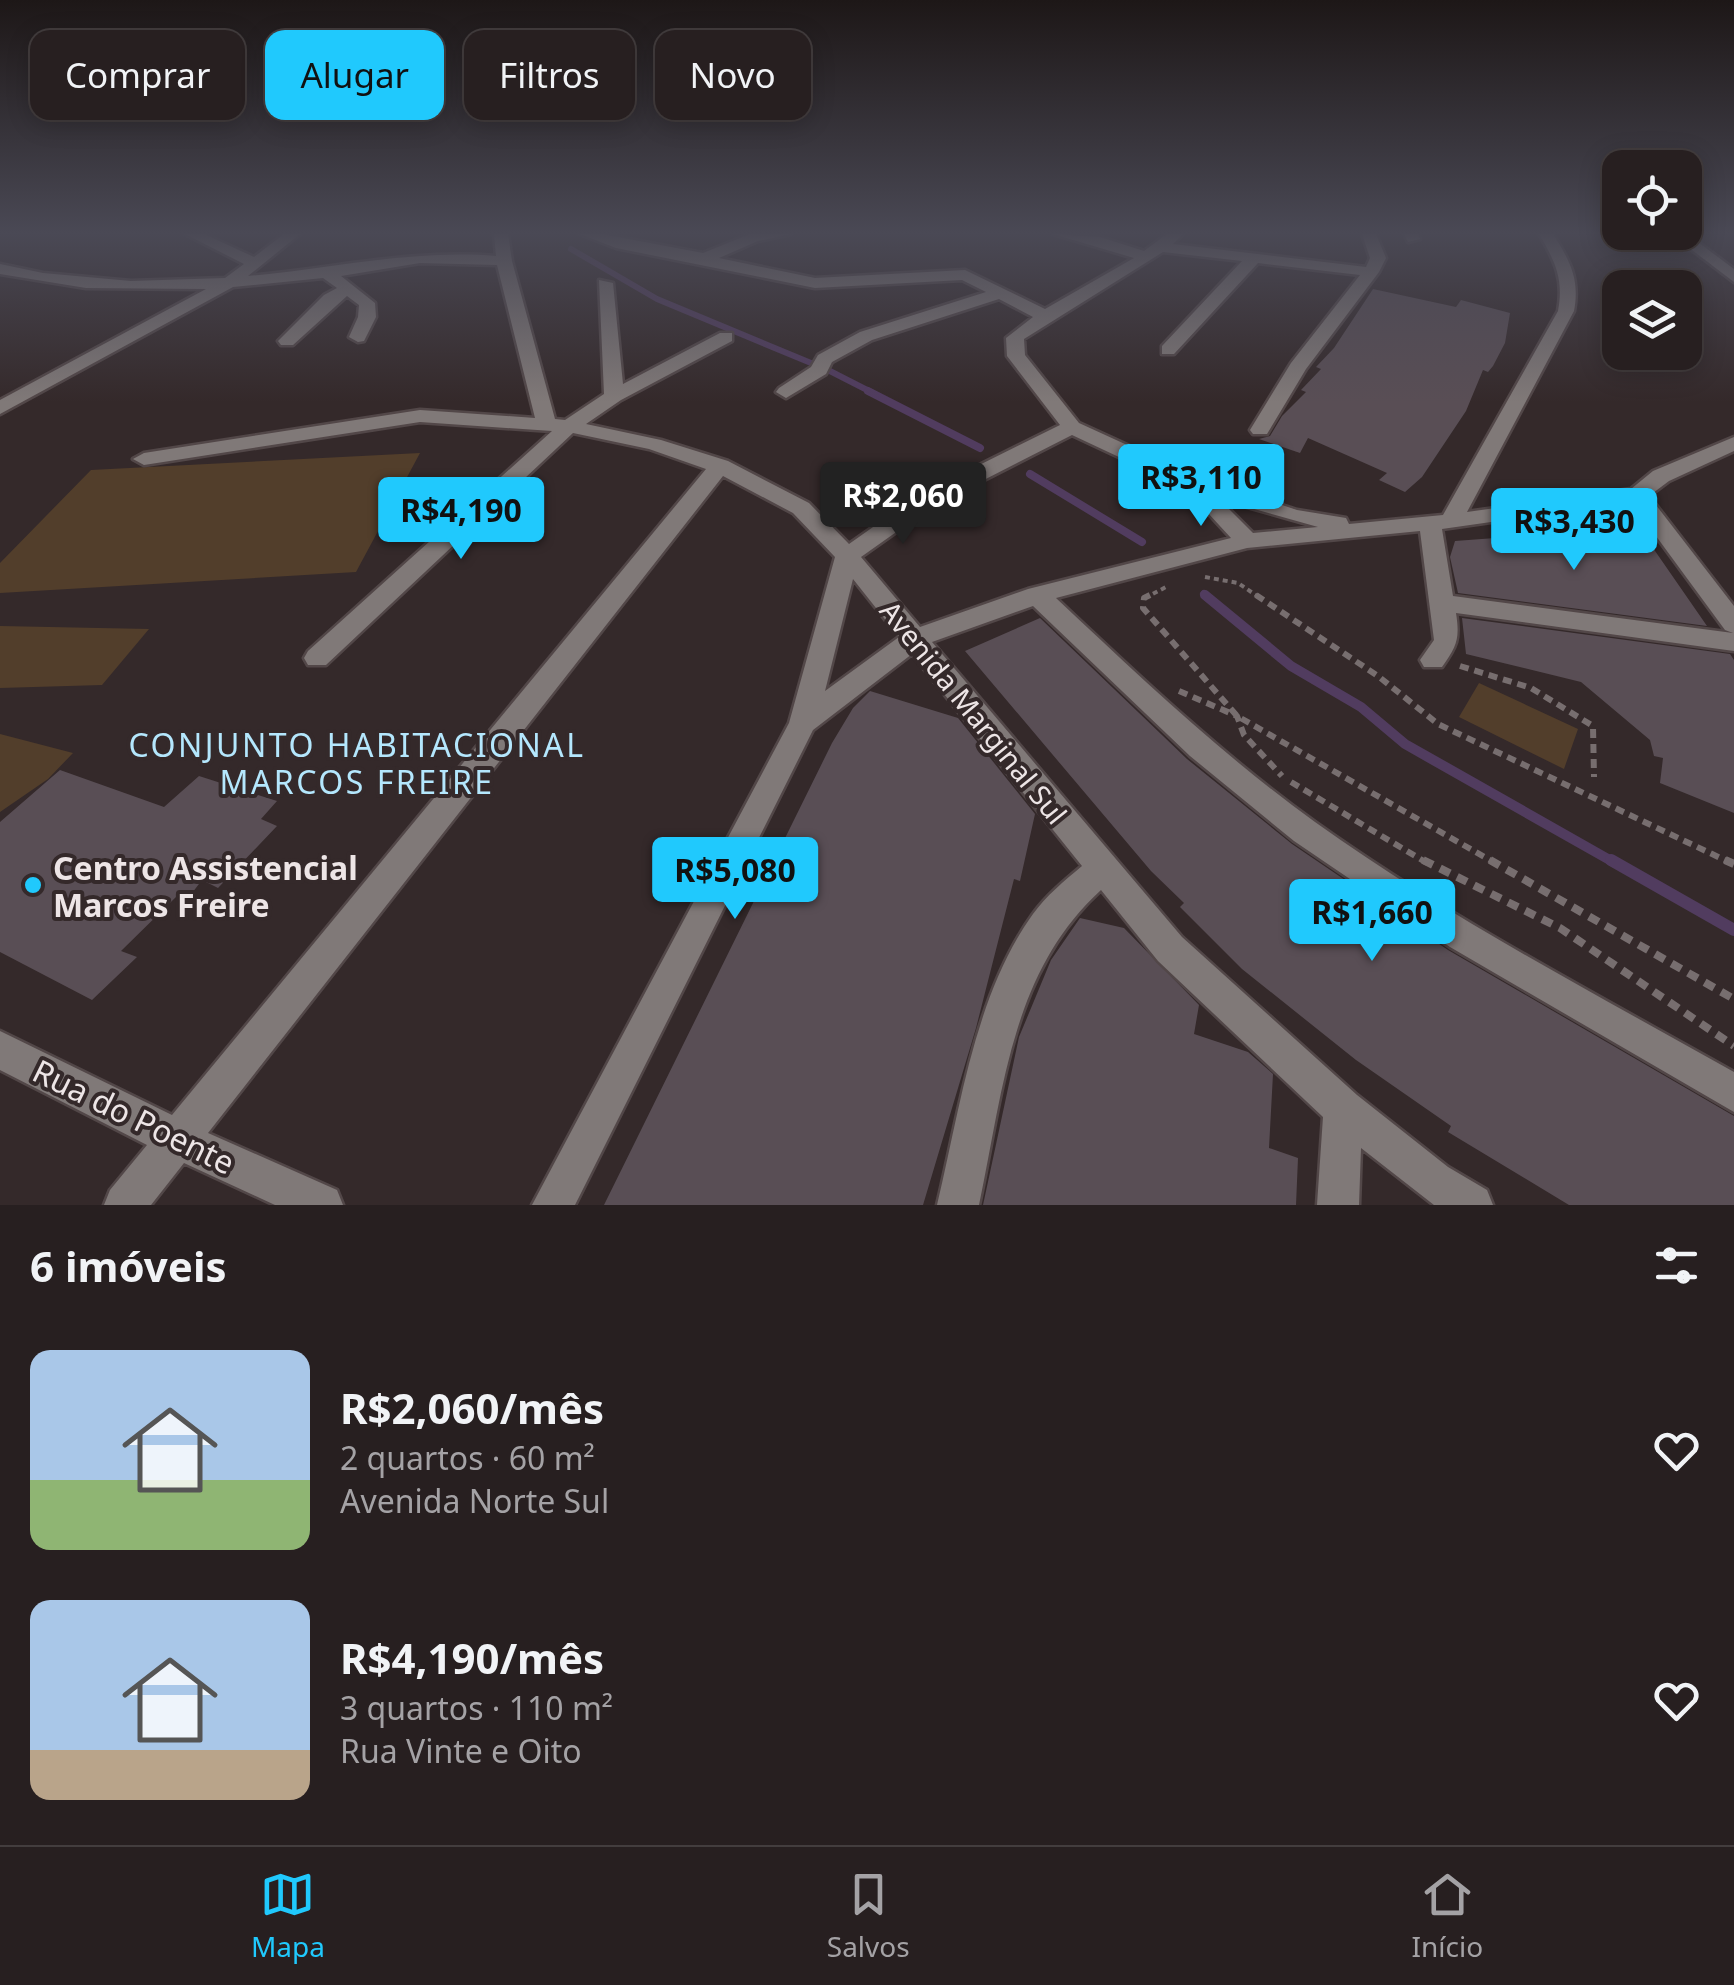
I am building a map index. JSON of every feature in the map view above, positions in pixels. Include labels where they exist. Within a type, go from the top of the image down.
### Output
[{"type":"street","points":[[0,408],[215,290]]},
{"type":"street","points":[[288,341],[330,299],[346,290]]},
{"type":"street","points":[[349,290],[368,309],[358,337]]},
{"type":"street","points":[[514,290],[558,425]]},
{"type":"street","points":[[605,290],[614,396]]},
{"type":"street","points":[[996,290],[1043,315]]},
{"type":"street","points":[[1087,290],[1043,315],[1016,338],[1016,356],[1072,427],[1189,482],[1294,516],[1373,529]]},
{"type":"street","points":[[1168,350],[1224,290]]},
{"type":"street","points":[[1260,430],[1298,367],[1357,290]]},
{"type":"street","points":[[1433,660],[1446,641],[1440,522],[1566,310],[1571,290]]},
{"type":"street","points":[[786,392],[819,370],[824,359],[866,336],[1001,293]]},
{"type":"street","points":[[317,658],[558,425],[726,337]]},
{"type":"street","points":[[0,390],[24,396]]},
{"type":"street","name":"Avenida Marginal Sul","points":[[144,459],[420,416],[558,425],[654,444],[720,466],[800,508],[847,556],[1101,870],[1170,949],[1343,1109],[1434,1181],[1472,1205]]},
{"type":"street","points":[[552,1205],[802,723],[847,556],[926,501],[1072,427]]},
{"type":"street","points":[[802,723],[915,638],[1037,595],[1247,541],[1440,522],[1637,495],[1661,476],[1734,443]]},
{"type":"street","points":[[125,1205],[720,466]]},
{"type":"street","points":[[1189,482],[1247,541]]},
{"type":"street","points":[[1637,495],[1734,624]]},
{"type":"street","points":[[1037,595],[1199,750],[1306,833],[1508,964],[1734,1093]]},
{"type":"street","points":[[1442,603],[1734,642]]},
{"type":"street","points":[[958,1205],[1003,1021],[1026,959],[1043,927],[1101,870]]},
{"type":"street","name":"Rua do Poente","points":[[0,1050],[178,1140],[322,1205]]},
{"type":"street","points":[[1338,1205],[1343,1109]]},
{"type":"path","points":[[1195,578],[1212,576],[1238,583],[1378,676],[1438,724],[1672,838],[1734,864]]},
{"type":"path","points":[[1177,581],[1144,598],[1143,608],[1237,716],[1244,735],[1284,778],[1444,873],[1560,928],[1734,1046]]},
{"type":"path","points":[[1433,660],[1477,669],[1574,710],[1594,726],[1594,778]]},
{"type":"path","points":[[1169,686],[1237,716],[1734,999]]},
{"type":"shaded area","points":[[420,453],[356,572],[0,593],[0,563],[91,470]]},
{"type":"shaded area","points":[[0,626],[149,629],[102,685],[0,688]]},
{"type":"shaded area","points":[[1479,683],[1578,729],[1564,769],[1459,717]]},
{"type":"shaded area","points":[[0,734],[73,753],[48,779],[0,812]]},
{"type":"building","points":[[1372,290],[1456,307],[1461,300],[1510,313],[1505,343],[1493,366],[1488,372],[1483,370],[1466,411],[1422,477],[1405,492],[1379,480],[1387,473],[1308,438],[1300,453],[1259,439],[1270,436],[1282,416],[1306,392],[1301,390],[1321,369],[1316,367],[1334,348]]},
{"type":"building","points":[[1519,531],[1644,535],[1707,626],[1458,593],[1450,557],[1455,541],[1522,536]]},
{"type":"building","points":[[1040,618],[1187,759],[1292,844],[1448,950],[1734,1116],[1734,1205],[1569,1205],[1448,1132],[1451,1126],[1356,1060],[1242,969],[1180,907],[1184,903],[1151,871],[965,651]]},
{"type":"building","points":[[1462,618],[1730,654],[1734,660],[1734,813],[1660,783],[1663,758],[1654,756],[1650,740],[1581,682],[1466,654]]},
{"type":"building","points":[[870,691],[958,718],[1035,814],[1020,881],[1014,879],[976,1028],[923,1205],[604,1205],[832,743],[853,708]]},
{"type":"building","points":[[60,770],[164,807],[199,776],[277,801],[261,819],[277,826],[218,888],[202,880],[186,901],[176,897],[121,951],[137,957],[92,1000],[0,952],[0,822]]},
{"type":"building","points":[[1080,918],[1124,928],[1199,1005],[1194,1034],[1248,1052],[1273,1074],[1269,1148],[1298,1158],[1296,1205],[983,1205],[1019,1037],[1051,960]]},
{"type":"waterway","points":[[642,290],[811,363]]},
{"type":"waterway","points":[[826,369],[873,393]]},
{"type":"waterway","points":[[868,391],[980,448]]},
{"type":"waterway","points":[[1030,474],[1142,542]]},
{"type":"waterway","points":[[1205,595],[1291,666],[1361,707],[1405,744],[1615,863]]},
{"type":"waterway","points":[[1205,595],[1208,598]]},
{"type":"waterway","points":[[1611,860],[1734,930]]},
{"type":"place","name":"Centro Assistencial Marcos Freire","points":[[33,885]]},
{"type":"district","name":"CONJUNTO HABITACIONAL MARCOS FREIRE","points":[[357,762]]}]
